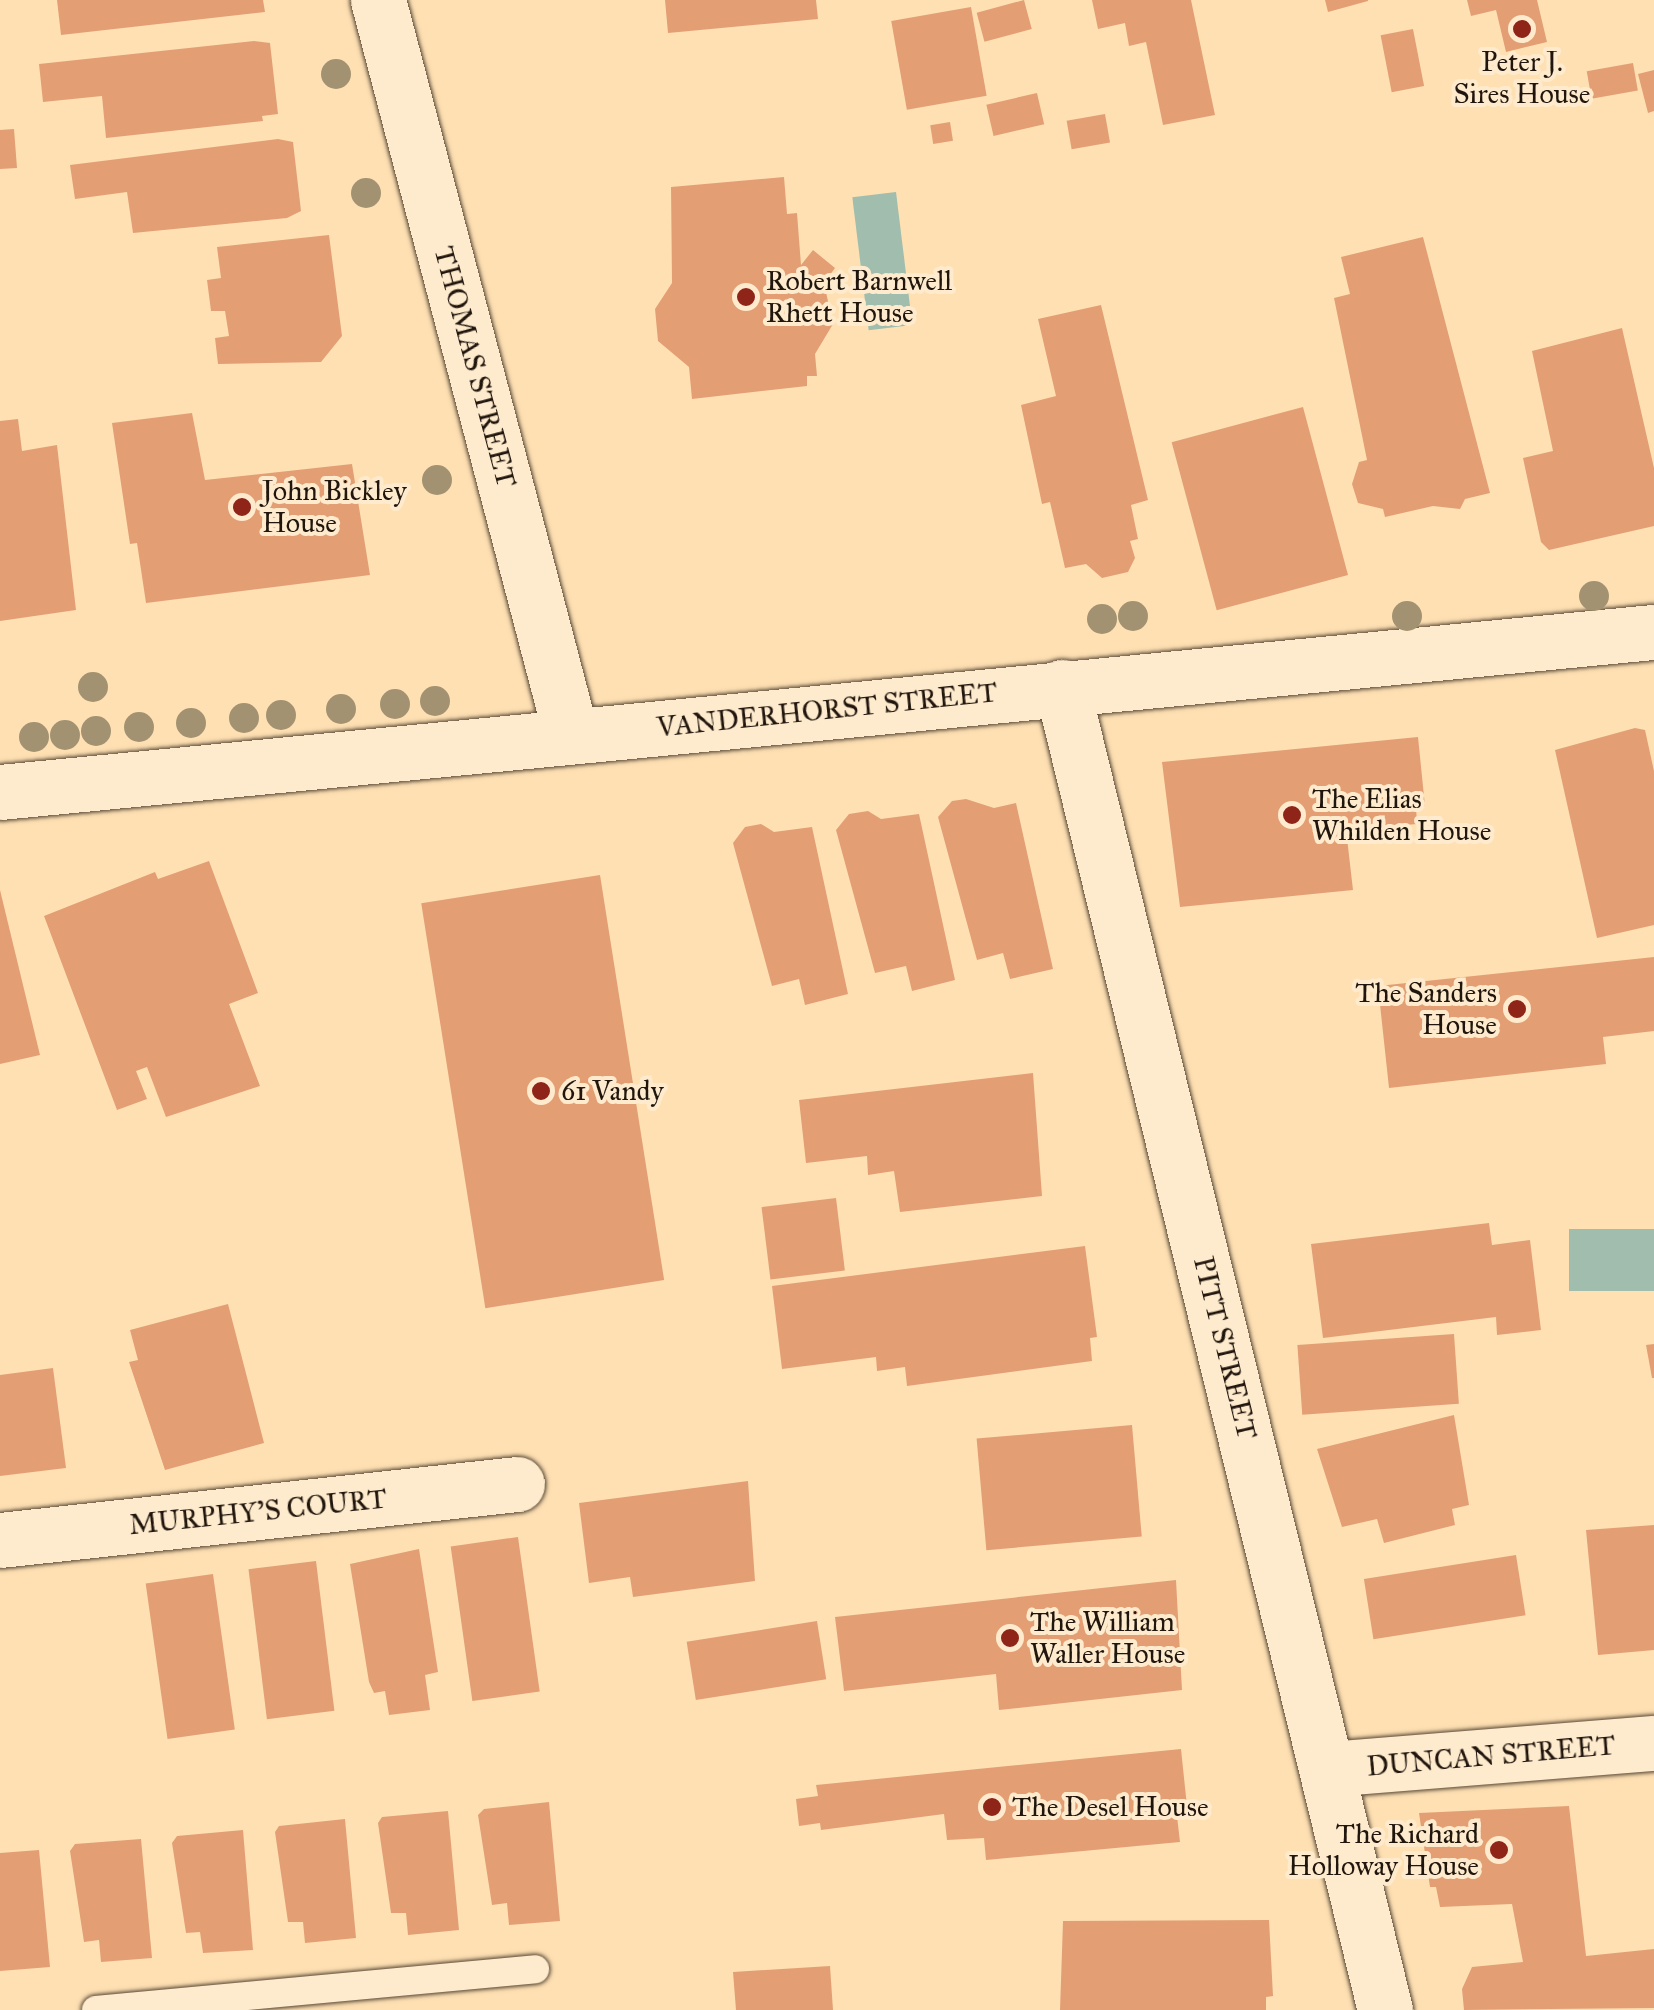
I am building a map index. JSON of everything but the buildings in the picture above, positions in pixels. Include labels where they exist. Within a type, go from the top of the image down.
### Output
[{"type":"street","name":"THOMAS STREET","points":[[378,0],[571,735]]},
{"type":"street","name":"VANDERHORST STREET","points":[[0,792],[1654,632]]},
{"type":"street","name":"PITT STREET","points":[[1062,687],[1385,2010]]},
{"type":"street","name":"MURPHY'S COURT","points":[[0,1540],[517,1484]]},
{"type":"street","name":"DUNCAN STREET","points":[[1329,1769],[1654,1743]]},
{"type":"lane","points":[[96,2010],[536,1969]]},
{"type":"shaded area","points":[[896,192],[912,325],[869,330],[852,197]]},
{"type":"shaded area","points":[[1569,1229],[1654,1229],[1654,1291],[1569,1291]]},
{"type":"place","name":"Peter J. Sires House","points":[[1522,29]]},
{"type":"place","name":"Robert Barnwell Rhett House","points":[[746,297]]},
{"type":"place","name":"John Bickley House","points":[[242,507]]},
{"type":"place","name":"The Elias Whilden House","points":[[1292,815]]},
{"type":"place","name":"The Sanders House","points":[[1517,1009]]},
{"type":"place","name":"61 Vandy","points":[[541,1091]]},
{"type":"place","name":"The William Waller House","points":[[1010,1638]]},
{"type":"place","name":"The Desel House","points":[[992,1807]]},
{"type":"place","name":"The Richard Holloway House","points":[[1499,1850]]}]
